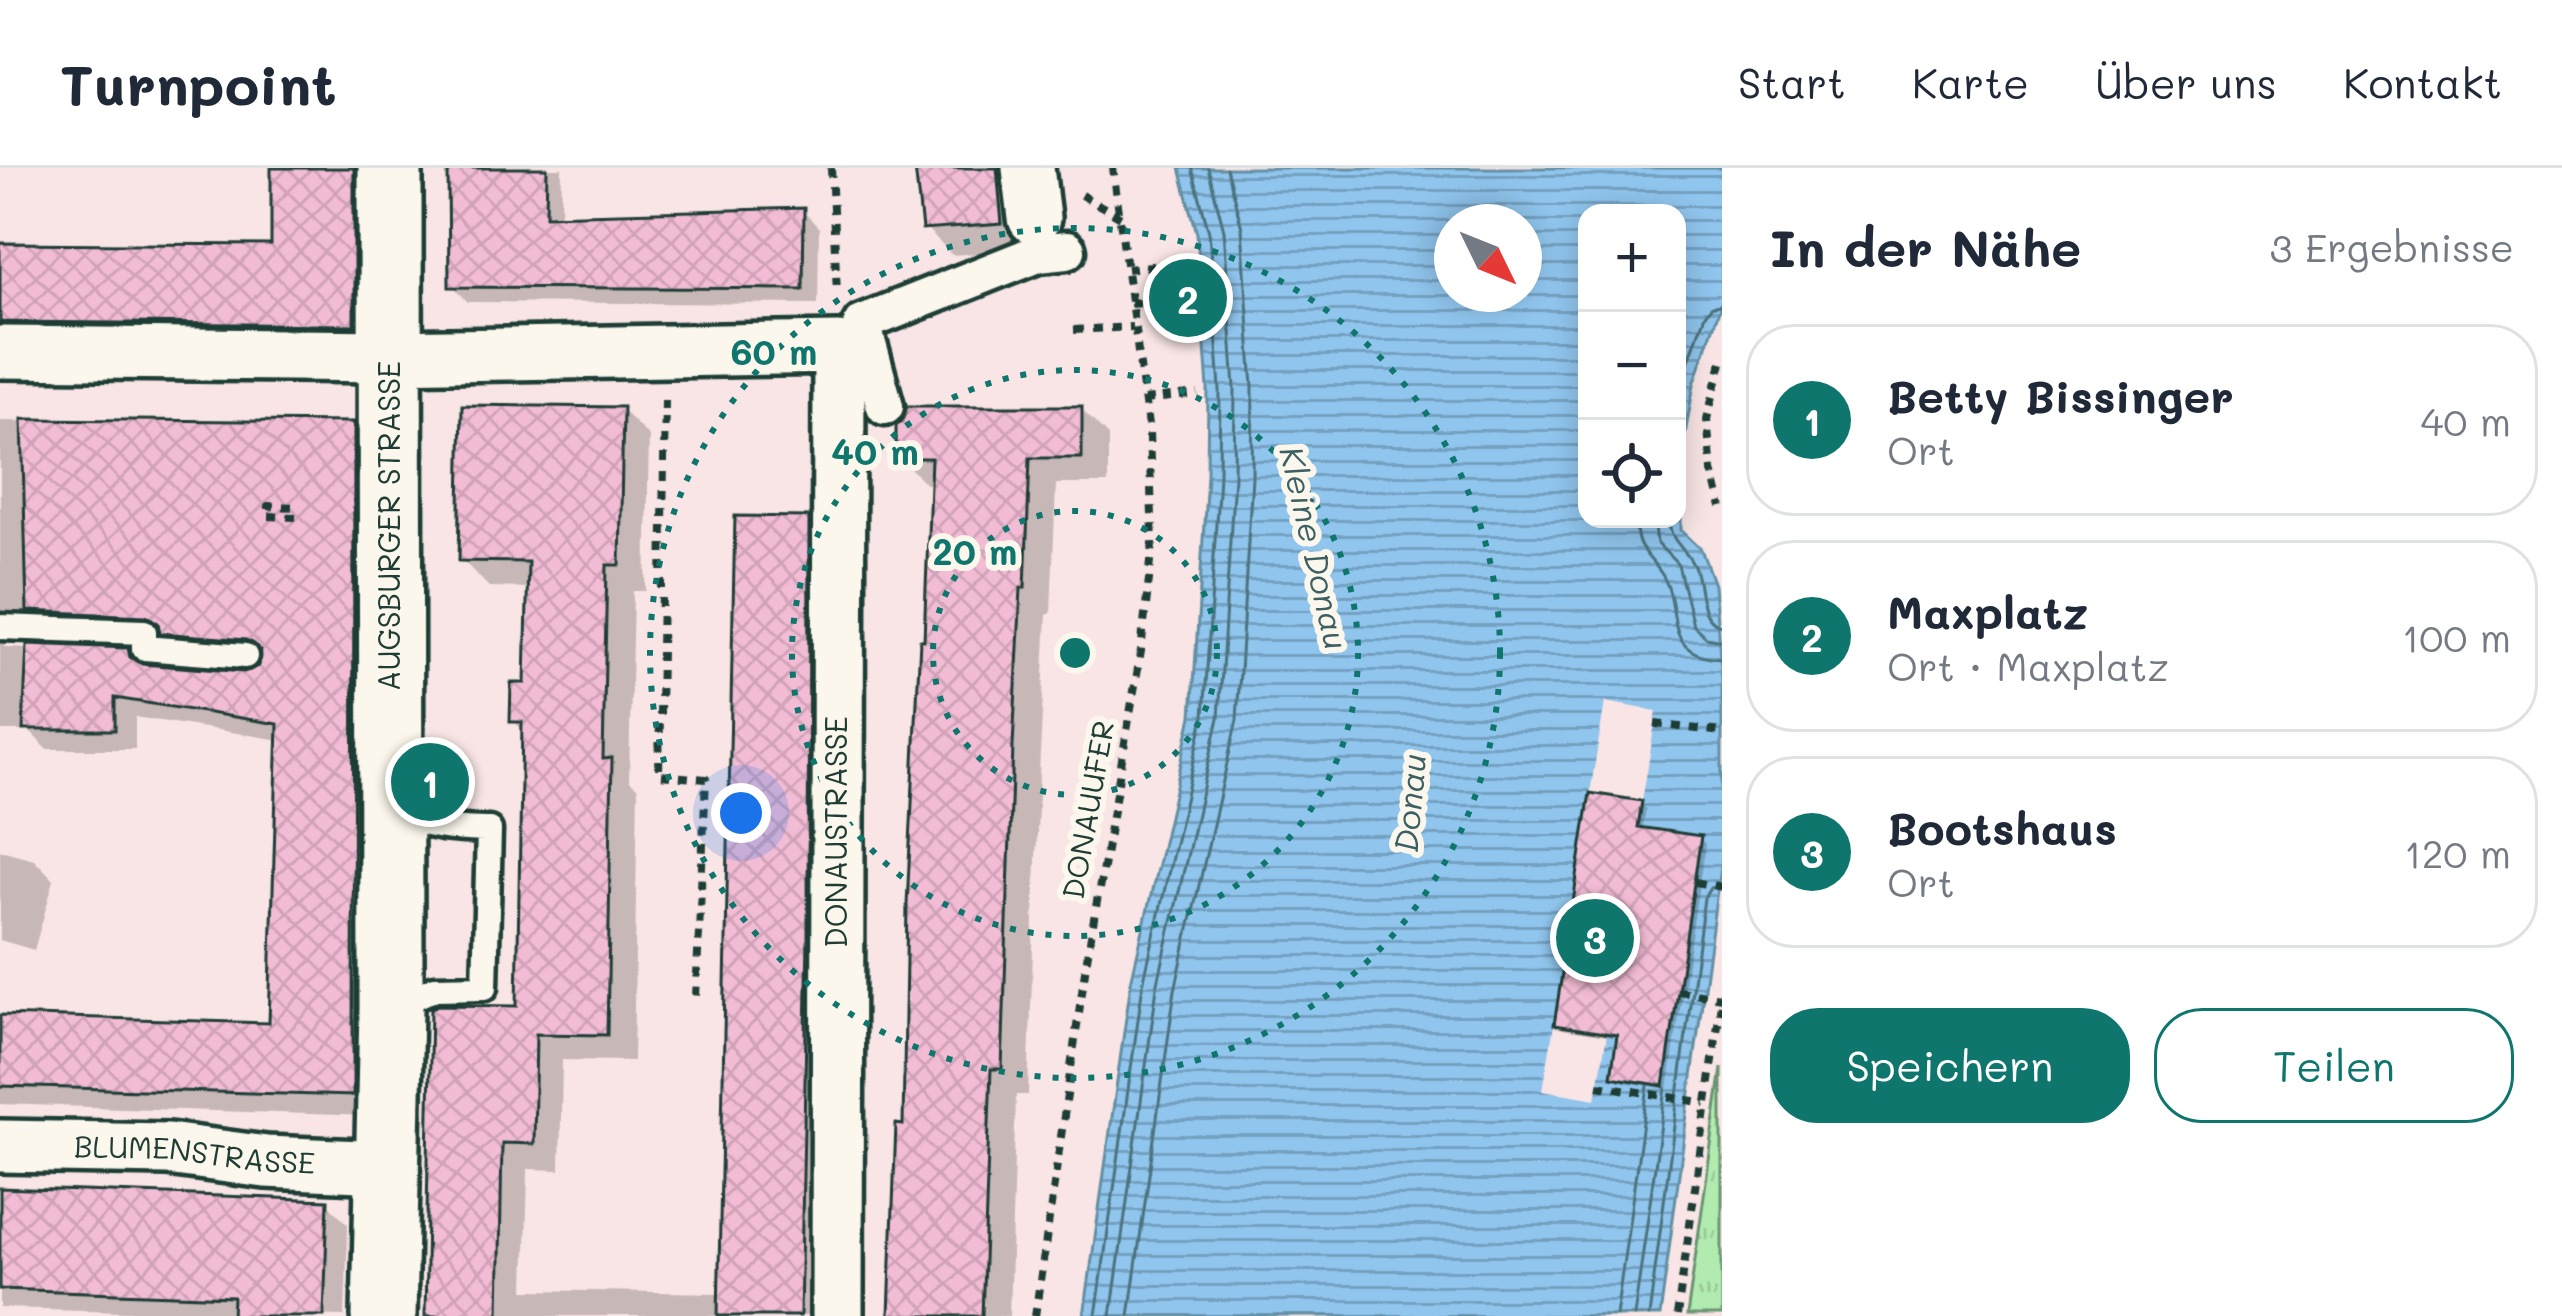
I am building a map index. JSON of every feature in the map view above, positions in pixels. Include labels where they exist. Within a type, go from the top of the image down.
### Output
[{"type":"street","name":"AUGSBURGER STRASSE","points":[[384,1316],[391,1008],[390,168]]},
{"type":"street","points":[[885,406],[862,323],[1043,237],[1028,168]]},
{"type":"street","points":[[0,352],[390,356],[839,348]]},
{"type":"street","name":"DONAUSTRASSE","points":[[837,1316],[839,348]]},
{"type":"street","name":"BLUMENSTRASSE","points":[[0,1146],[168,1149],[266,1162],[386,1167]]},
{"type":"lane","points":[[0,627],[144,632],[144,649],[245,656]]},
{"type":"lane","points":[[390,807],[438,828],[489,830],[485,987],[435,988],[391,1008]]},
{"type":"path","points":[[831,168],[839,348]]},
{"type":"path","name":"DONAUUFER","points":[[1034,1316],[1086,964],[1142,651],[1153,544],[1149,433],[1113,168]]},
{"type":"path","points":[[1127,269],[1183,262]]},
{"type":"path","points":[[1130,303],[1188,298]]},
{"type":"path","points":[[1074,330],[1132,326]]},
{"type":"path","points":[[666,351],[659,775],[706,779],[696,997]]},
{"type":"path","points":[[1722,362],[1707,419],[1712,471],[1722,508]]},
{"type":"path","points":[[1144,400],[1198,394]]},
{"type":"path","points":[[1655,724],[1722,732]]},
{"type":"path","points":[[1695,882],[1722,887]]},
{"type":"path","points":[[1677,1316],[1722,997],[1678,991]]},
{"type":"path","points":[[1598,1085],[1706,1103]]},
{"type":"path","points":[[1675,1216],[1690,1219]]},
{"type":"green space","points":[[1722,1068],[1722,1316],[1687,1316]]},
{"type":"water","points":[[1180,168],[1722,168],[1722,301],[1694,384],[1686,429],[1686,204],[1578,204],[1578,528],[1681,528],[1701,549],[1714,585],[1722,679],[1722,853],[1660,1316],[1084,1316],[1131,982],[1192,716],[1208,389],[1197,233]]},
{"type":"pier","points":[[1605,702],[1657,711],[1642,801],[1590,793]]},
{"type":"pier","points":[[1554,1025],[1607,1034],[1596,1099],[1543,1090]]},
{"type":"building","points":[[271,168],[354,168],[354,325],[0,322],[0,243],[271,245]]},
{"type":"building","points":[[448,168],[547,168],[546,215],[804,208],[803,289],[449,287]]},
{"type":"building","points":[[915,168],[997,168],[1002,224],[922,230]]},
{"type":"building","points":[[462,405],[623,407],[620,565],[607,565],[603,759],[612,758],[607,1035],[536,1034],[534,1144],[502,1143],[499,1316],[425,1316],[431,1008],[517,1006],[522,722],[510,722],[511,683],[525,683],[528,562],[459,561]]},
{"type":"building","points":[[907,406],[1082,406],[1082,458],[1030,458],[1013,746],[1002,1069],[991,1069],[982,1316],[889,1316],[896,1124],[903,1125],[907,905],[931,458],[896,458],[896,425]]},
{"type":"building","points":[[22,419],[354,422],[353,1096],[0,1086],[0,1015],[269,1023],[278,724],[115,698],[115,730],[23,730],[27,644],[128,648],[130,657],[142,664],[244,672],[258,666],[260,650],[246,640],[160,633],[158,623],[146,616],[27,611]]},
{"type":"building","points":[[735,516],[809,517],[808,938],[800,1316],[718,1316]]},
{"type":"building","points":[[1590,793],[1642,801],[1638,827],[1701,836],[1664,1086],[1611,1077],[1617,1035],[1554,1025]]},
{"type":"building","points":[[0,1188],[328,1200],[324,1316],[232,1316],[233,1297],[0,1289]]},
{"type":"place","name":"Maxplatz","points":[[1188,298]]},
{"type":"place","name":"Betty Bissinger","points":[[430,782]]},
{"type":"place","name":"Bootshaus","points":[[1595,938]]},
{"type":"water label","name":"Kleine Donau","points":[[1314,548]]},
{"type":"water label","name":"Donau","points":[[1410,803]]}]
